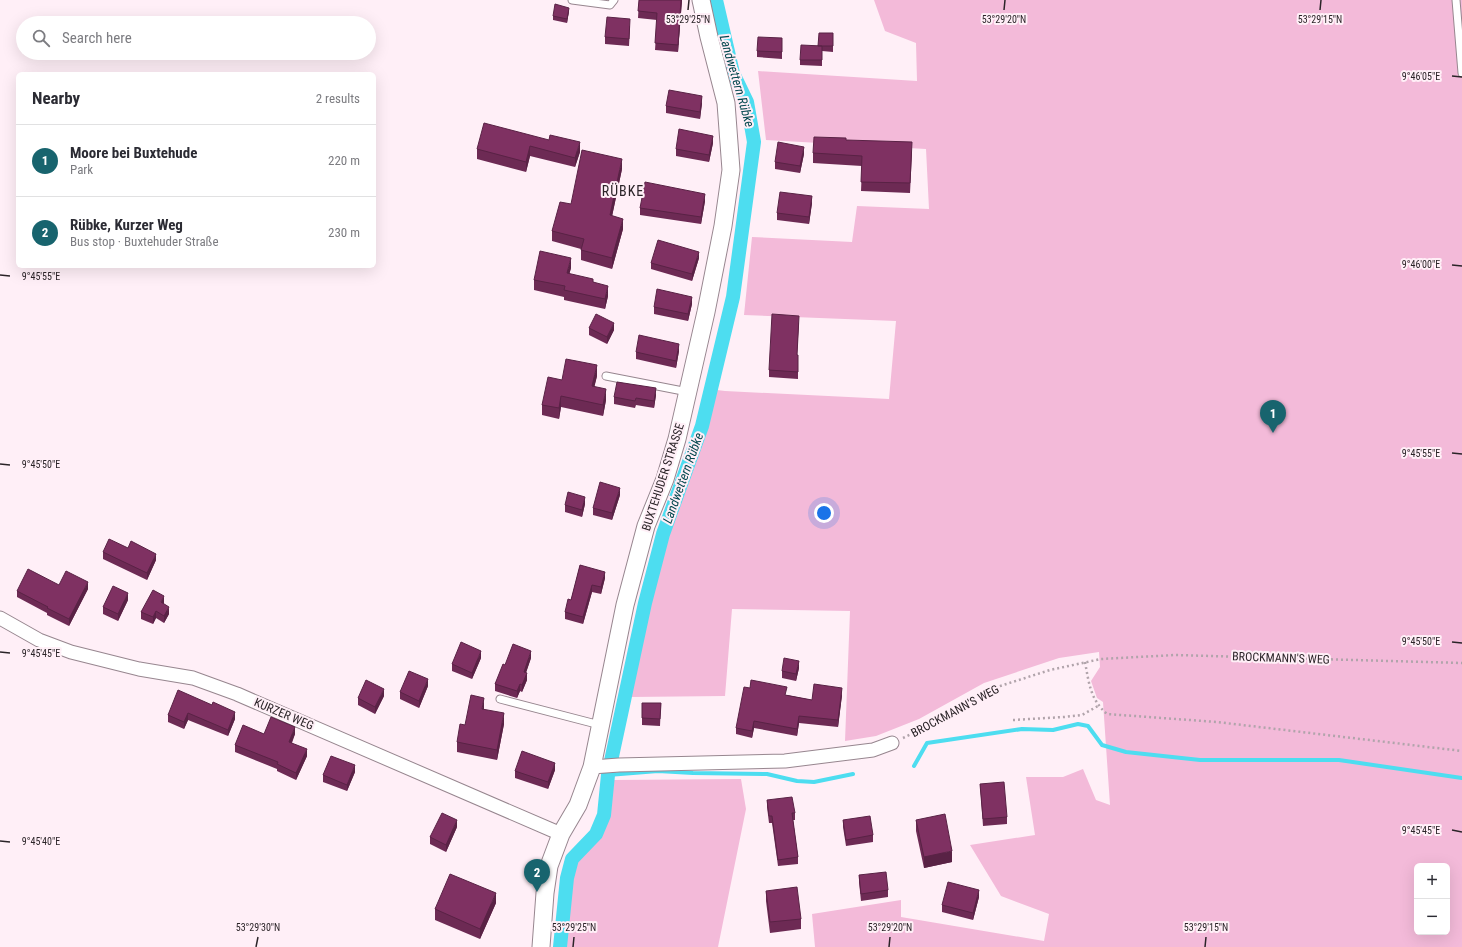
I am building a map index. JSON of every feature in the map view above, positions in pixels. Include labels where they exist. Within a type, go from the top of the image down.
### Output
[{"type":"street","name":"BUXTEHUDER STRASSE","points":[[541,947],[545,893],[549,866],[562,834],[597,767],[600,726],[627,598],[646,526],[667,472],[688,392],[723,226],[731,170],[726,103],[701,0]]},
{"type":"street","name":"KURZER WEG","points":[[0,618],[39,640],[71,652],[139,669],[193,678],[237,694],[562,834]]},
{"type":"street","points":[[597,767],[619,765],[785,761],[873,750],[892,743]]},
{"type":"lane","points":[[572,0],[610,5],[614,0]]},
{"type":"lane","points":[[1456,0],[1462,73]]},
{"type":"lane","points":[[606,376],[688,392]]},
{"type":"lane","points":[[500,698],[600,726]]},
{"type":"path","name":"BROCKMANN'S WEG","points":[[892,743],[924,728],[997,687],[1050,670],[1101,659],[1175,655],[1462,663]]},
{"type":"path","points":[[1085,662],[1090,690],[1098,706],[1107,714],[1217,722],[1462,751]]},
{"type":"path","points":[[1013,720],[1064,718],[1082,715],[1098,706]]},
{"type":"shaded area","points":[[874,0],[1462,0],[1462,947],[815,947],[812,914],[901,900],[901,917],[1044,941],[1049,914],[1001,896],[970,845],[1035,835],[1026,777],[1063,777],[1083,769],[1096,800],[1110,805],[1103,702],[1097,698],[1091,681],[1100,667],[1099,652],[1059,658],[984,683],[919,719],[876,736],[845,741],[850,611],[732,609],[725,696],[630,697],[673,517],[717,390],[889,399],[896,321],[744,315],[752,237],[852,242],[857,206],[929,209],[926,149],[766,140],[758,71],[917,81],[916,43],[885,31]]},
{"type":"shaded area","points":[[741,779],[746,809],[718,947],[564,947],[570,879],[575,861],[598,839],[607,819],[613,780]]},
{"type":"building","points":[[639,0],[681,0],[678,45],[655,43],[657,13],[638,11]]},
{"type":"building","points":[[555,4],[569,8],[567,19],[553,16]]},
{"type":"building","points":[[607,17],[630,19],[629,39],[605,37]]},
{"type":"building","points":[[819,33],[833,33],[833,46],[818,46]]},
{"type":"building","points":[[758,37],[782,38],[782,52],[757,51]]},
{"type":"building","points":[[801,45],[822,46],[822,60],[800,60]]},
{"type":"building","points":[[669,90],[702,96],[700,112],[666,106]]},
{"type":"building","points":[[484,123],[549,140],[550,135],[580,142],[575,158],[530,146],[526,162],[477,149]]},
{"type":"building","points":[[679,129],[713,136],[709,155],[676,149]]},
{"type":"building","points":[[814,137],[846,138],[846,140],[912,142],[910,183],[861,182],[862,156],[813,153]]},
{"type":"building","points":[[778,142],[804,147],[800,166],[775,162]]},
{"type":"building","points":[[582,150],[622,159],[610,215],[623,219],[612,258],[581,250],[584,239],[552,231],[560,202],[571,204]]},
{"type":"building","points":[[645,182],[705,194],[701,217],[640,208]]},
{"type":"building","points":[[780,192],[812,196],[809,217],[777,213]]},
{"type":"building","points":[[658,240],[699,252],[692,274],[651,263]]},
{"type":"building","points":[[540,251],[571,258],[567,273],[593,279],[593,282],[608,286],[605,299],[564,290],[565,286],[534,280]]},
{"type":"building","points":[[657,289],[692,297],[688,314],[654,307]]},
{"type":"building","points":[[596,314],[614,323],[607,337],[589,328]]},
{"type":"building","points":[[772,314],[799,316],[797,355],[798,372],[769,370]]},
{"type":"building","points":[[639,335],[679,344],[676,361],[636,352]]},
{"type":"building","points":[[566,359],[597,365],[592,386],[606,389],[603,405],[561,396],[559,408],[542,405],[548,377],[562,380]]},
{"type":"building","points":[[617,382],[656,388],[654,401],[636,398],[635,401],[614,397]]},
{"type":"building","points":[[600,482],[620,488],[612,513],[593,508]]},
{"type":"building","points":[[568,492],[585,497],[582,510],[565,505]]},
{"type":"building","points":[[109,539],[128,548],[131,541],[156,554],[147,573],[103,552]]},
{"type":"building","points":[[580,565],[605,572],[601,587],[592,585],[583,617],[565,612],[568,599],[571,600]]},
{"type":"building","points":[[28,569],[59,585],[66,571],[88,582],[69,619],[17,591]]},
{"type":"building","points":[[113,586],[128,593],[118,614],[103,607]]},
{"type":"building","points":[[153,590],[164,596],[161,602],[169,607],[164,616],[156,611],[153,617],[141,612]]},
{"type":"building","points":[[461,642],[481,651],[472,673],[452,664]]},
{"type":"building","points":[[513,644],[531,651],[524,672],[527,673],[522,685],[520,684],[517,691],[495,684],[503,664],[505,665]]},
{"type":"building","points":[[784,658],[799,661],[796,674],[782,671]]},
{"type":"building","points":[[409,671],[428,679],[419,701],[400,692]]},
{"type":"building","points":[[366,680],[384,689],[375,707],[358,698]]},
{"type":"building","points":[[751,680],[787,687],[785,695],[812,700],[814,684],[842,688],[838,720],[799,716],[797,729],[754,721],[752,731],[736,728],[744,687],[750,688]]},
{"type":"building","points":[[178,690],[212,705],[213,702],[235,712],[228,730],[188,713],[184,722],[168,715]]},
{"type":"building","points":[[471,695],[484,698],[482,709],[504,713],[497,750],[457,742],[460,724],[465,725]]},
{"type":"building","points":[[642,703],[661,703],[660,719],[642,718]]},
{"type":"building","points":[[271,717],[295,727],[289,742],[307,749],[296,773],[277,764],[278,762],[235,745],[243,725],[264,734]]},
{"type":"building","points":[[522,751],[555,763],[548,782],[515,771]]},
{"type":"building","points":[[331,756],[355,765],[347,785],[323,775]]},
{"type":"building","points":[[1004,782],[1007,817],[983,819],[980,784]]},
{"type":"building","points":[[792,797],[795,813],[792,813],[798,857],[778,860],[772,816],[769,816],[767,800]]},
{"type":"building","points":[[442,813],[457,820],[446,845],[430,837]]},
{"type":"building","points":[[945,814],[952,851],[924,857],[916,820]]},
{"type":"building","points":[[870,816],[873,835],[846,840],[843,820]]},
{"type":"building","points":[[886,872],[888,890],[861,894],[859,875]]},
{"type":"building","points":[[450,874],[496,893],[480,929],[435,909]]},
{"type":"building","points":[[948,882],[979,890],[973,913],[942,905]]},
{"type":"building","points":[[797,887],[801,919],[770,922],[766,891]]},
{"type":"waterway","name":"Landwettern Rübke","points":[[560,947],[567,878],[572,859],[596,834],[604,815],[608,775],[645,603],[663,534],[702,426],[733,297],[754,142],[747,102],[733,73],[716,0]]},
{"type":"waterway","points":[[914,766],[927,743],[1022,729],[1053,730],[1078,724],[1088,726],[1102,745],[1126,752],[1200,760],[1339,760],[1462,778]]},
{"type":"waterway","points":[[608,775],[658,771],[767,774],[797,781],[814,782],[853,774]]},
{"type":"place","name":"Moore bei Buxtehude","points":[[1273,433]]},
{"type":"place","name":"Rübke, Kurzer Weg","points":[[537,892]]},
{"type":"district","name":"RÜBKE","points":[[623,191]]}]
